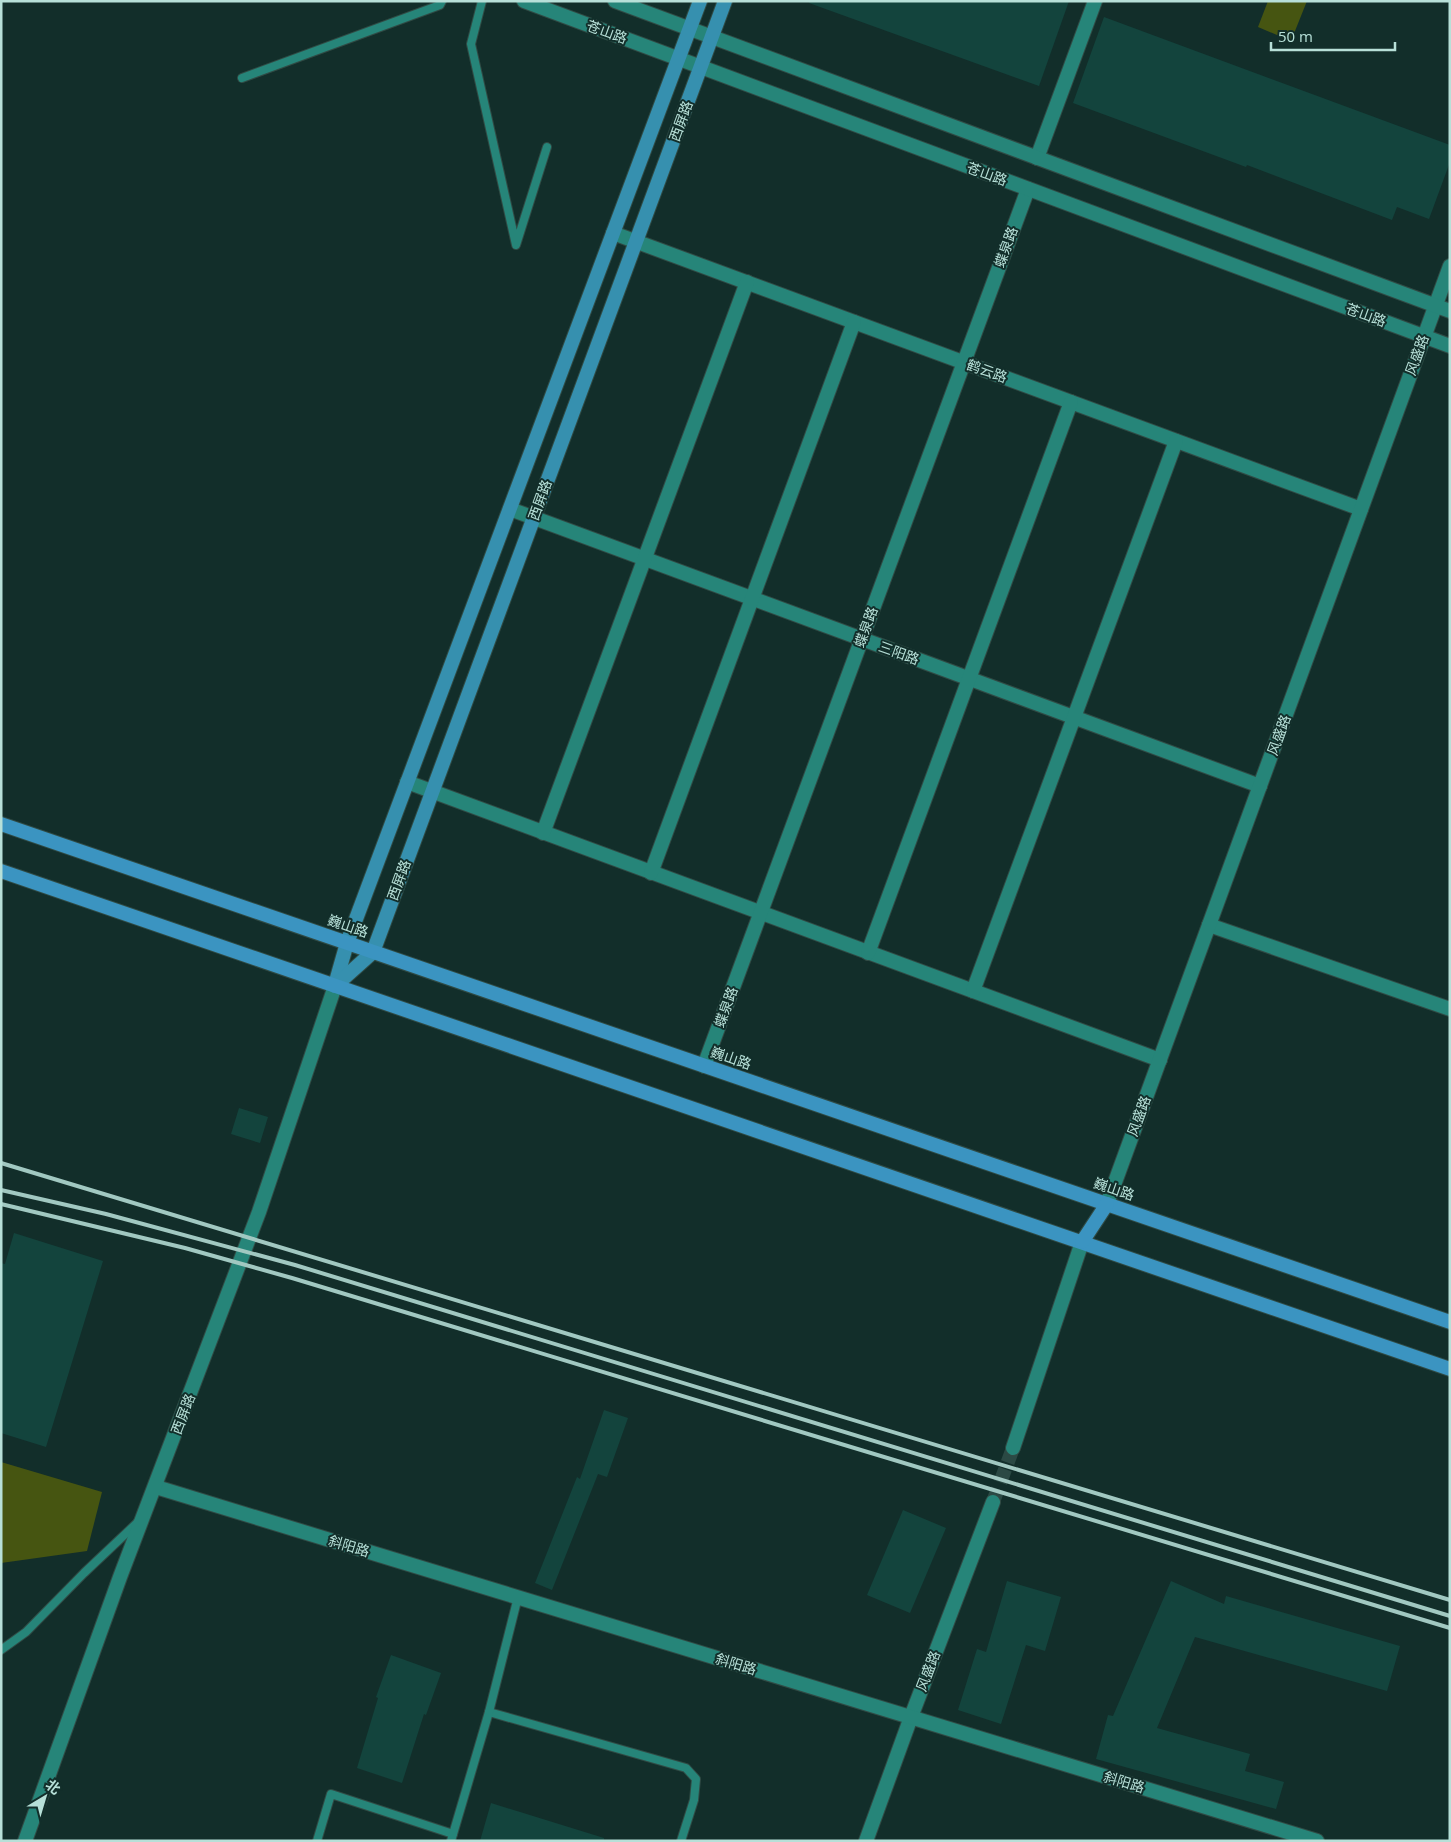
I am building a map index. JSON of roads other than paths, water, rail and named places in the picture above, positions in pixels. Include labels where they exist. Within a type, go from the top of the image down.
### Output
[{"type":"highway","name":"巍山路","points":[[1,824],[1107,1204],[1449,1318]]},
{"type":"highway","points":[[1,871],[1450,1369]]},
{"type":"highway","points":[[1082,1242],[1107,1204]]},
{"type":"main road","name":"西屏路","points":[[335,986],[347,943],[700,1]]},
{"type":"main road","name":"西屏路","points":[[335,986],[373,952],[725,1]]},
{"type":"street","name":"苍山路","points":[[524,1],[1450,346]]},
{"type":"street","points":[[615,1],[1450,311]]},
{"type":"street","points":[[1037,158],[1095,1]]},
{"type":"street","name":"蝶泉路","points":[[704,1066],[1028,189]]},
{"type":"street","name":"鹤云路","points":[[613,233],[1361,509]]},
{"type":"street","name":"风盛路","points":[[1107,1204],[1450,266]]},
{"type":"street","points":[[543,833],[746,282]]},
{"type":"street","points":[[651,873],[854,322]]},
{"type":"street","points":[[868,953],[1071,402]]},
{"type":"street","points":[[972,992],[1176,441]]},
{"type":"street","name":"三阳路","points":[[510,509],[1260,786]]},
{"type":"street","points":[[407,782],[1160,1060]]},
{"type":"street","points":[[1209,925],[1450,1009]]},
{"type":"street","name":"西屏路","points":[[25,1841],[120,1577],[156,1487],[259,1212],[335,986]]},
{"type":"street","points":[[1013,1448],[1082,1242]]},
{"type":"street","name":"斜阳路","points":[[156,1487],[1317,1841]]},
{"type":"street","name":"风盛路","points":[[866,1841],[993,1502]]},
{"type":"lane","points":[[242,78],[440,5],[442,1]]},
{"type":"lane","points":[[482,1],[471,44],[516,244],[547,147]]},
{"type":"lane","points":[[1,1650],[26,1632],[84,1573],[144,1517]]},
{"type":"lane","points":[[317,1841],[331,1794],[452,1837],[489,1712],[518,1597]]},
{"type":"lane","points":[[489,1712],[686,1768],[696,1779],[694,1800],[681,1841]]},
{"type":"tunnel","points":[[993,1502],[1013,1448]]},
{"type":"railway","points":[[1,1163],[1450,1600]]},
{"type":"railway","points":[[1,1190],[106,1214],[295,1265],[1450,1616]]},
{"type":"railway","points":[[1,1204],[185,1248],[292,1278],[1450,1628]]}]
